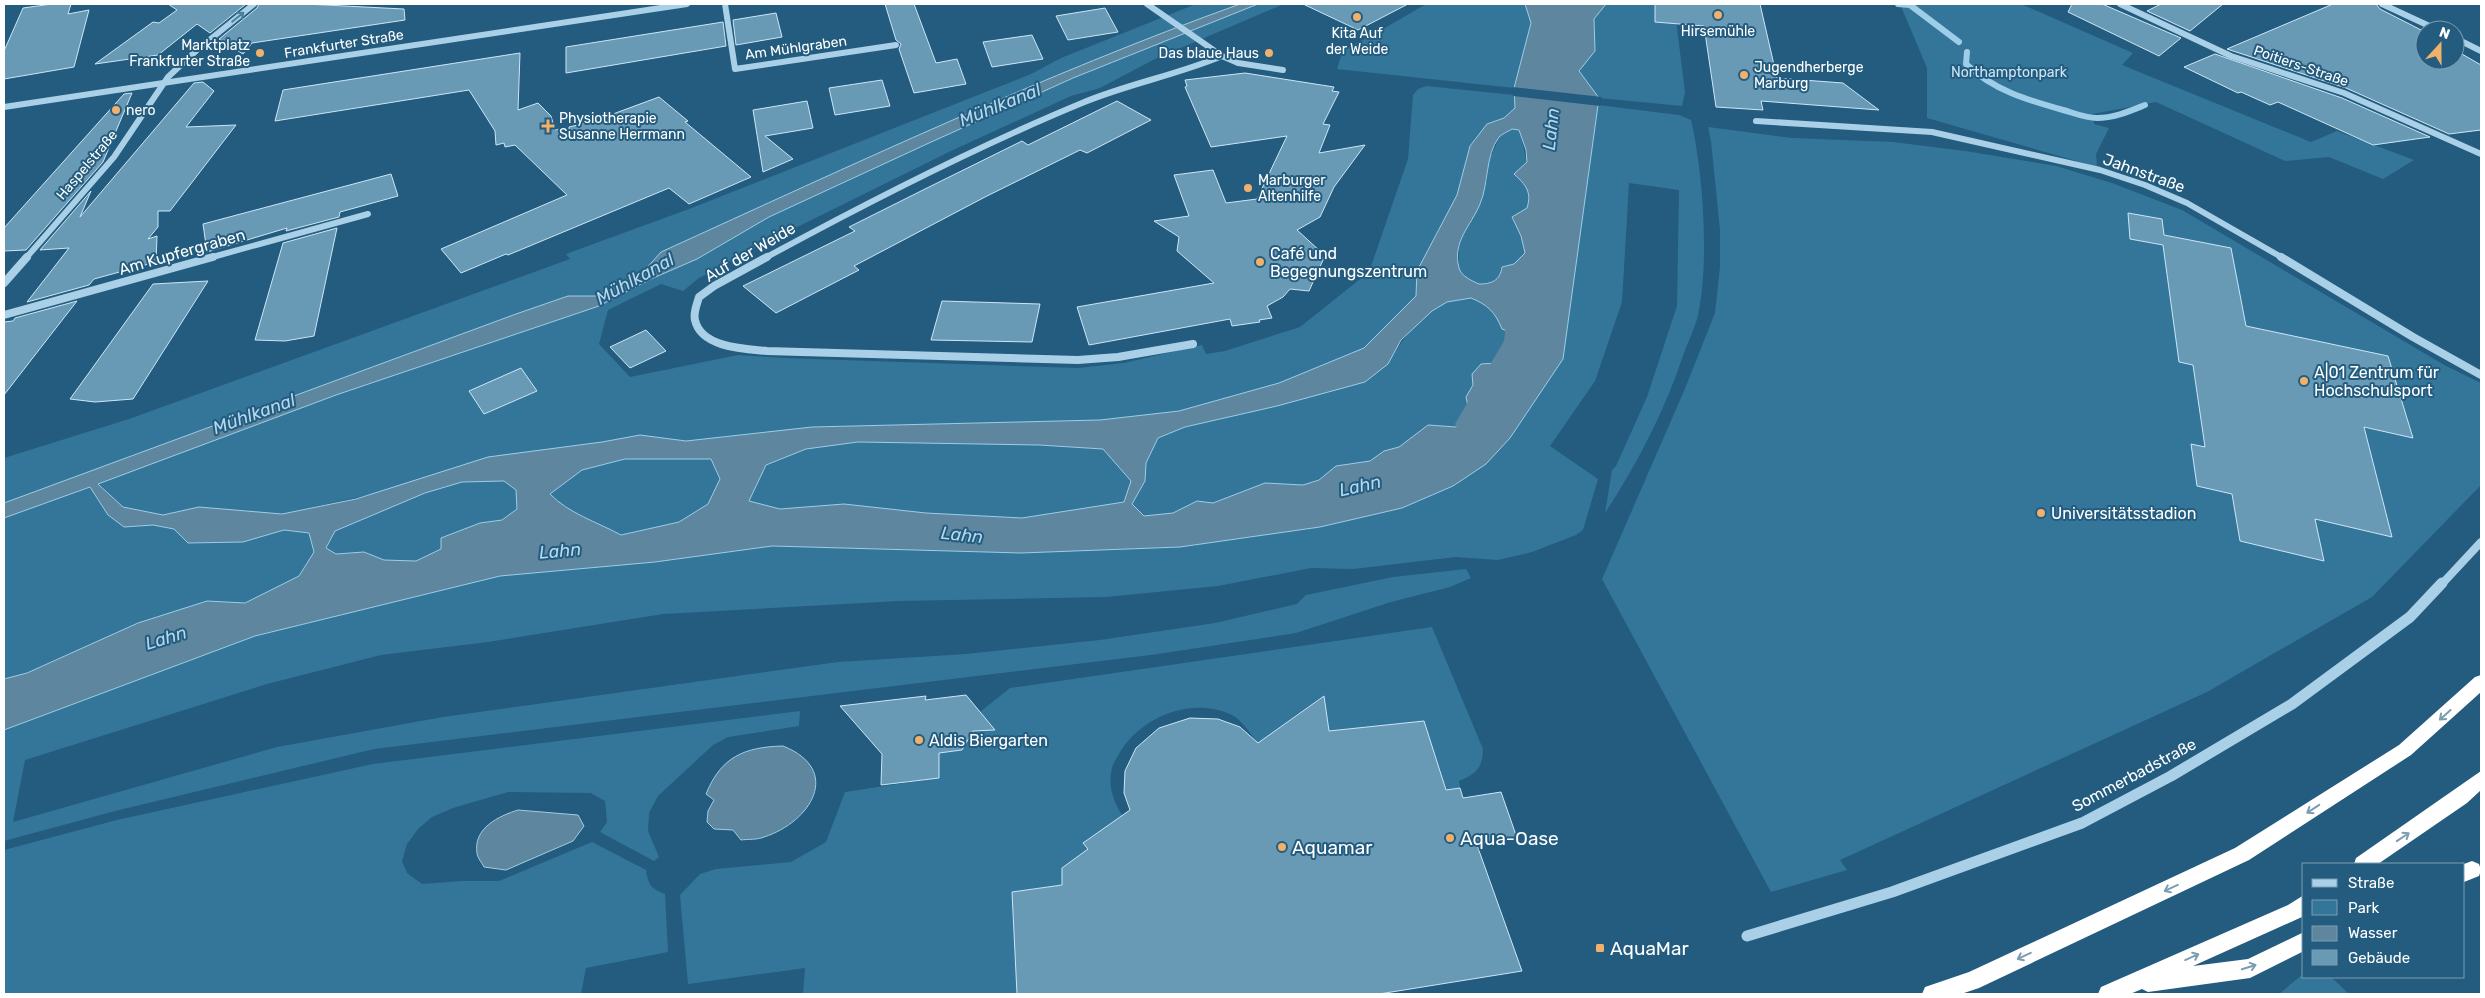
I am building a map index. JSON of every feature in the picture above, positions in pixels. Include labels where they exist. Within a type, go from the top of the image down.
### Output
[{"type":"highway","points":[[1932,994],[1972,981],[2242,854],[2405,750],[2481,682]]},
{"type":"highway","points":[[2364,863],[2461,797],[2481,779]]},
{"type":"highway","points":[[2108,994],[2302,905]]},
{"type":"highway","points":[[2132,984],[2250,968],[2302,941]]},
{"type":"street","name":"Haspelstraße","points":[[4,283],[114,157],[162,84],[197,50],[254,4]]},
{"type":"street","points":[[631,4],[631,12]]},
{"type":"street","name":"Frankfurter Straße","points":[[4,107],[687,4]]},
{"type":"street","name":"Am Mühlgraben","points":[[725,4],[736,70],[896,45]]},
{"type":"street","points":[[1147,4],[1222,56],[1238,63],[1283,70]]},
{"type":"street","name":"Poitiers-Straße","points":[[2120,4],[2231,56],[2344,93],[2479,154]]},
{"type":"street","points":[[2382,4],[2416,20]]},
{"type":"street","points":[[2465,43],[2481,51]]},
{"type":"street","name":"Auf der Weide","points":[[1193,344],[1118,357],[1078,360],[747,350],[718,342],[705,335],[698,329],[695,319],[699,298],[714,286],[872,201],[966,154],[1082,102],[1222,56]]},
{"type":"street","name":"Jahnstraße","points":[[1756,121],[1932,132],[2100,170],[2145,185],[2187,203],[2413,337],[2481,375]]},
{"type":"street","name":"Am Kupfergraben","points":[[4,315],[368,214]]},
{"type":"street","name":"Sommerbadstraße","points":[[1747,936],[1892,892],[2082,823],[2171,776],[2292,704],[2410,617],[2481,542]]},
{"type":"green space","points":[[1196,4],[1240,4],[1093,60],[948,122],[804,187],[661,252],[643,272],[596,296],[568,296],[516,314],[4,503],[4,458],[129,419],[570,259],[566,254],[689,209],[1031,74],[1061,58]]},
{"type":"green space","points":[[1258,4],[1284,4],[1155,59],[1100,88],[1071,96],[953,150],[775,238],[699,278],[683,291],[661,284],[608,310],[599,344],[630,377],[738,355],[1078,368],[1124,363],[1202,345],[1206,354],[1225,351],[1300,327],[1369,272],[1408,159],[1413,95],[1418,89],[1426,86],[1515,95],[1515,108],[1504,118],[1487,124],[1470,146],[1457,195],[1417,271],[1417,296],[1364,348],[1279,383],[1179,411],[1100,420],[812,427],[686,441],[640,435],[282,514],[199,507],[163,515],[123,507],[98,483],[336,395],[599,306],[651,279],[697,259],[769,217],[929,143],[1073,78]]},
{"type":"green space","points":[[1426,4],[1525,4],[1531,23],[1514,88],[1337,69],[1343,50]]},
{"type":"green space","points":[[1606,4],[1674,4],[1685,92],[1682,106],[1599,98],[1578,71],[1595,51],[1594,19]]},
{"type":"green space","name":"Northamptonpark","points":[[1900,4],[2021,4],[2133,53],[2122,65],[2311,142],[2337,131],[2414,160],[2383,179],[2329,157],[2285,161],[2156,102],[2093,114],[2094,124],[2109,128],[2096,154],[2097,167],[1927,118],[1927,68]]},
{"type":"green space","points":[[1598,105],[1679,115],[1691,120],[1699,164],[1704,266],[1698,315],[1677,374],[1629,475],[1605,513],[1612,470],[1616,466],[1647,397],[1677,306],[1679,190],[1629,183],[1622,302],[1595,381],[1550,446],[1598,479],[1583,530],[1576,535],[1532,552],[1498,560],[1456,557],[1353,569],[1311,568],[1218,586],[1106,597],[899,601],[663,614],[488,642],[381,655],[267,684],[25,760],[13,822],[277,747],[443,717],[838,662],[966,654],[1100,640],[1215,623],[1297,604],[1306,595],[1393,577],[1466,569],[1471,578],[1450,587],[1391,602],[1296,633],[1151,655],[374,749],[115,811],[4,841],[4,730],[255,636],[500,576],[655,562],[772,546],[1021,553],[1179,547],[1320,527],[1402,508],[1453,486],[1510,438]]},
{"type":"green space","name":"Universitätsstadion","points":[[1708,127],[1792,138],[1893,142],[1965,151],[2056,166],[2112,183],[2182,210],[2446,366],[2481,383],[2481,485],[2372,597],[2207,692],[1840,860],[1847,870],[1771,892],[1602,579],[1684,391],[1715,313],[1720,267],[1720,230]]},
{"type":"green space","points":[[1512,129],[1519,130],[1529,180],[1527,208],[1512,217],[1521,236],[1525,253],[1514,264],[1502,267],[1497,279],[1487,284],[1479,285],[1465,277],[1459,269],[1459,240],[1480,205],[1487,180],[1488,163],[1500,136]]},
{"type":"green space","points":[[1471,298],[1482,303],[1490,310],[1497,318],[1502,329],[1522,337],[1526,350],[1513,361],[1506,363],[1497,362],[1473,385],[1466,397],[1467,414],[1456,427],[1428,425],[1399,447],[1384,451],[1370,461],[1336,466],[1319,480],[1303,485],[1265,483],[1213,503],[1197,501],[1174,513],[1144,516],[1132,504],[1145,481],[1146,463],[1158,438],[1185,427],[1277,406],[1388,364],[1399,346],[1420,320],[1450,301]]},
{"type":"green space","points":[[858,442],[1039,445],[1103,449],[1131,481],[1125,502],[1022,518],[926,513],[844,504],[780,509],[749,501],[766,465],[806,449]]},
{"type":"green space","points":[[625,459],[711,459],[720,479],[708,504],[679,522],[620,535],[565,507],[549,494],[582,470]]},
{"type":"green space","points":[[504,481],[516,490],[517,509],[502,520],[480,523],[442,549],[416,561],[384,560],[364,552],[336,554],[326,549],[335,531],[425,493],[462,482]]},
{"type":"green space","points":[[90,487],[108,515],[124,527],[153,525],[174,529],[188,543],[243,542],[284,530],[309,533],[314,553],[299,576],[245,603],[207,601],[138,623],[27,673],[4,679],[4,518]]},
{"type":"green space","points":[[1432,627],[1483,749],[1480,766],[1474,773],[1459,781],[1460,788],[1446,790],[1423,721],[1329,731],[1323,696],[1258,743],[1243,724],[1232,715],[1217,710],[1184,709],[1153,720],[1140,730],[1128,741],[1113,764],[1111,785],[1114,800],[1130,828],[1108,826],[1083,843],[1088,849],[1062,868],[1063,885],[1012,892],[1017,994],[803,994],[805,968],[688,984],[680,895],[700,874],[716,869],[791,862],[826,842],[845,792],[938,778],[939,753],[962,750],[973,731],[988,730],[992,726],[980,712],[1010,688]]},
{"type":"green space","points":[[800,711],[799,726],[728,737],[713,745],[658,796],[649,813],[648,831],[659,857],[654,861],[600,832],[607,822],[605,801],[591,793],[508,792],[453,808],[432,817],[418,829],[407,844],[402,861],[407,873],[422,884],[499,881],[592,842],[646,870],[651,885],[656,890],[665,894],[668,952],[586,968],[581,994],[4,994],[4,850],[117,820],[373,764]]},
{"type":"green space","points":[[2302,975],[2302,978],[2332,978],[2349,994],[2279,994]]},
{"type":"water","name":"Mühlkanal","points":[[1240,4],[1258,4],[1073,78],[929,143],[769,217],[697,259],[651,279],[599,306],[336,395],[98,484],[123,507],[163,515],[199,507],[282,514],[356,499],[488,457],[640,435],[686,441],[812,427],[1100,420],[1179,411],[1279,383],[1364,348],[1416,296],[1417,271],[1457,195],[1470,146],[1487,124],[1504,118],[1515,108],[1514,88],[1531,23],[1525,4],[1606,4],[1594,19],[1595,51],[1579,71],[1599,98],[1563,359],[1510,438],[1486,464],[1453,486],[1402,508],[1320,527],[1180,547],[1021,553],[772,546],[655,562],[500,576],[255,636],[4,730],[4,679],[27,673],[138,623],[207,601],[245,603],[299,576],[314,552],[309,533],[284,530],[243,542],[188,543],[174,529],[153,525],[124,527],[108,515],[90,487],[4,518],[4,503],[516,314],[568,296],[596,296],[643,272],[661,252],[948,122],[1166,31]],"holes":[[[1512,129],[1519,130],[1526,150],[1527,162],[1514,174],[1527,189],[1529,197],[1527,208],[1512,217],[1521,236],[1525,253],[1514,264],[1502,267],[1497,279],[1479,284],[1467,278],[1460,271],[1458,250],[1460,242],[1483,196],[1491,153],[1499,137]],[[1471,298],[1482,303],[1494,314],[1502,329],[1522,337],[1526,350],[1521,356],[1511,362],[1481,364],[1472,374],[1473,385],[1466,397],[1467,414],[1456,427],[1428,425],[1399,447],[1384,451],[1370,461],[1336,466],[1319,480],[1303,485],[1265,483],[1213,503],[1197,501],[1173,513],[1144,516],[1132,504],[1145,481],[1146,463],[1158,438],[1185,427],[1277,406],[1365,382],[1388,364],[1401,340],[1432,311],[1447,302]],[[858,442],[1039,445],[1103,449],[1131,481],[1124,502],[1022,518],[926,513],[844,504],[780,509],[749,501],[766,465],[806,449]],[[625,459],[711,459],[720,479],[708,504],[679,522],[621,535],[565,507],[550,494],[582,470]],[[504,481],[516,490],[517,509],[502,520],[480,523],[441,538],[441,549],[416,561],[384,560],[364,552],[336,554],[326,548],[335,531],[425,493],[462,482]]]},
{"type":"water","points":[[783,746],[801,756],[812,768],[816,781],[814,795],[806,808],[795,820],[781,830],[761,838],[741,840],[733,830],[714,829],[707,822],[708,811],[714,800],[706,794],[719,771],[736,756],[745,752]]},
{"type":"water","points":[[518,810],[578,815],[584,826],[573,841],[506,870],[484,867],[477,855],[477,844],[483,830],[503,816]]},
{"type":"pier","points":[[1512,87],[1602,98],[1600,106],[1513,96]]},
{"type":"building","points":[[52,4],[71,4],[68,14],[89,10],[74,67],[4,79],[4,51],[23,8]]},
{"type":"building","points":[[168,4],[246,4],[210,33],[197,24],[158,55],[95,64],[153,22],[159,23],[177,10]]},
{"type":"building","points":[[259,4],[305,4],[404,9],[405,20],[252,43],[243,54],[219,39],[257,8]]},
{"type":"building","points":[[885,4],[914,4],[936,63],[957,59],[966,84],[914,93],[899,49],[901,44],[896,40]]},
{"type":"building","name":"Kita Auf der Weide","points":[[1303,4],[1408,4],[1358,30]]},
{"type":"building","name":"Jugendherberge Marburg","points":[[1655,4],[1760,4],[1777,78],[1843,83],[1879,110],[1761,101],[1763,110],[1716,107],[1704,26],[1655,22]]},
{"type":"building","points":[[2072,4],[2102,4],[2181,38],[2159,56],[2068,12]]},
{"type":"building","points":[[2161,4],[2223,4],[2190,31],[2147,11]]},
{"type":"building","points":[[2333,4],[2376,4],[2380,9],[2415,27],[2415,70],[2465,70],[2465,56],[2481,65],[2481,130],[2449,134],[2346,88],[2227,49]]},
{"type":"building","points":[[1105,8],[1118,32],[1068,40],[1056,16]]},
{"type":"building","points":[[776,13],[782,37],[736,45],[733,20]]},
{"type":"building","points":[[723,22],[726,46],[566,73],[566,47]]},
{"type":"building","points":[[1032,35],[1043,59],[992,67],[983,42]]},
{"type":"building","points":[[520,53],[518,110],[538,103],[551,116],[555,130],[564,128],[569,133],[569,127],[594,121],[659,97],[688,121],[685,122],[751,177],[689,204],[669,188],[461,273],[441,249],[567,195],[515,145],[505,147],[504,143],[496,145],[495,131],[469,90],[275,121],[283,90]]},
{"type":"building","points":[[2215,54],[2342,98],[2430,137],[2373,145],[2278,102],[2270,105],[2241,92],[2238,93],[2184,67]]},
{"type":"building","points":[[1245,73],[1334,87],[1332,91],[1339,92],[1323,124],[1330,125],[1319,153],[1365,145],[1334,187],[1320,217],[1297,230],[1321,252],[1319,257],[1324,258],[1309,291],[1290,289],[1283,297],[1267,306],[1272,318],[1259,320],[1260,322],[1232,326],[1230,319],[1089,345],[1077,307],[1214,283],[1177,251],[1179,237],[1154,221],[1189,216],[1174,175],[1213,170],[1226,203],[1257,199],[1287,136],[1211,147],[1185,87],[1187,86],[1185,80]]},
{"type":"building","points":[[882,80],[890,106],[835,115],[829,88]]},
{"type":"building","points":[[203,82],[214,91],[186,127],[236,125],[170,211],[158,211],[158,227],[148,239],[157,236],[156,262],[94,279],[89,285],[27,302],[69,248],[40,250],[91,191],[80,217],[194,83]]},
{"type":"building","points":[[132,93],[103,162],[26,250],[4,251],[4,228],[124,94]]},
{"type":"building","points":[[807,101],[813,128],[765,136],[793,159],[763,172],[753,110]]},
{"type":"building","points":[[1117,101],[1151,120],[1087,153],[1080,150],[985,197],[854,266],[859,270],[776,313],[743,286],[855,231],[849,227],[1022,141],[1028,145]]},
{"type":"building","points":[[391,174],[398,196],[340,212],[339,217],[286,231],[287,228],[207,252],[203,224]]},
{"type":"building","name":"A|01 Zentrum für Hochschulsport","points":[[2128,213],[2162,219],[2164,235],[2231,248],[2246,326],[2388,356],[2413,438],[2364,427],[2392,537],[2315,519],[2324,561],[2240,541],[2232,494],[2197,486],[2191,444],[2205,447],[2193,365],[2179,362],[2163,245],[2130,239]]},
{"type":"building","points":[[337,228],[314,336],[285,341],[255,340],[283,243]]},
{"type":"building","points":[[208,281],[133,399],[95,402],[70,399],[153,284]]},
{"type":"building","points":[[77,301],[4,395],[4,322],[13,321],[15,318]]},
{"type":"building","points":[[942,301],[1040,304],[1032,342],[931,340]]},
{"type":"building","points":[[646,330],[666,351],[630,368],[610,347]]},
{"type":"building","points":[[521,368],[537,391],[484,414],[469,391]]},
{"type":"building","name":"Aldis Biergarten","points":[[966,695],[995,730],[973,731],[962,750],[939,753],[939,778],[881,785],[882,754],[840,706],[926,696],[925,700]]},
{"type":"building","name":"Aquamar","points":[[1324,696],[1329,731],[1424,721],[1446,790],[1460,788],[1463,798],[1501,792],[1517,838],[1477,845],[1522,971],[1379,994],[1017,994],[1012,892],[1062,885],[1062,868],[1088,849],[1083,843],[1130,810],[1124,793],[1125,771],[1136,748],[1159,728],[1190,718],[1218,719],[1240,727],[1258,743]]},
{"type":"waterway","points":[[1898,4],[1910,5],[1959,42]]},
{"type":"waterway","points":[[1967,52],[1966,64],[1987,81],[2011,93],[2050,106],[2084,116],[2103,118],[2128,112],[2145,105]]},
{"type":"waterway","name":"Lahn","points":[[1480,424],[1528,341],[1535,272]]},
{"type":"place","name":"Hirsemühle","points":[[1718,15]]},
{"type":"place","name":"Kita Auf der Weide","points":[[1357,17]]},
{"type":"place","name":"Marktplatz Frankfurter Straße","points":[[260,53]]},
{"type":"place","name":"Das blaue Haus","points":[[1269,53]]},
{"type":"place","name":"Jugendherberge Marburg","points":[[1744,75]]},
{"type":"place","name":"nero","points":[[116,110]]},
{"type":"place","name":"Physiotherapie Susanne Herrmann","points":[[548,126]]},
{"type":"place","name":"Marburger Altenhilfe","points":[[1248,188]]},
{"type":"place","name":"Café und Begegnungszentrum","points":[[1260,262]]},
{"type":"place","name":"A|01 Zentrum für Hochschulsport","points":[[2304,381]]},
{"type":"place","name":"Universitätsstadion","points":[[2041,513]]},
{"type":"place","name":"Aldis Biergarten","points":[[919,740]]},
{"type":"place","name":"Aqua-Oase","points":[[1450,838]]},
{"type":"place","name":"Aquamar","points":[[1282,847]]},
{"type":"place","name":"AquaMar","points":[[1600,948]]}]
